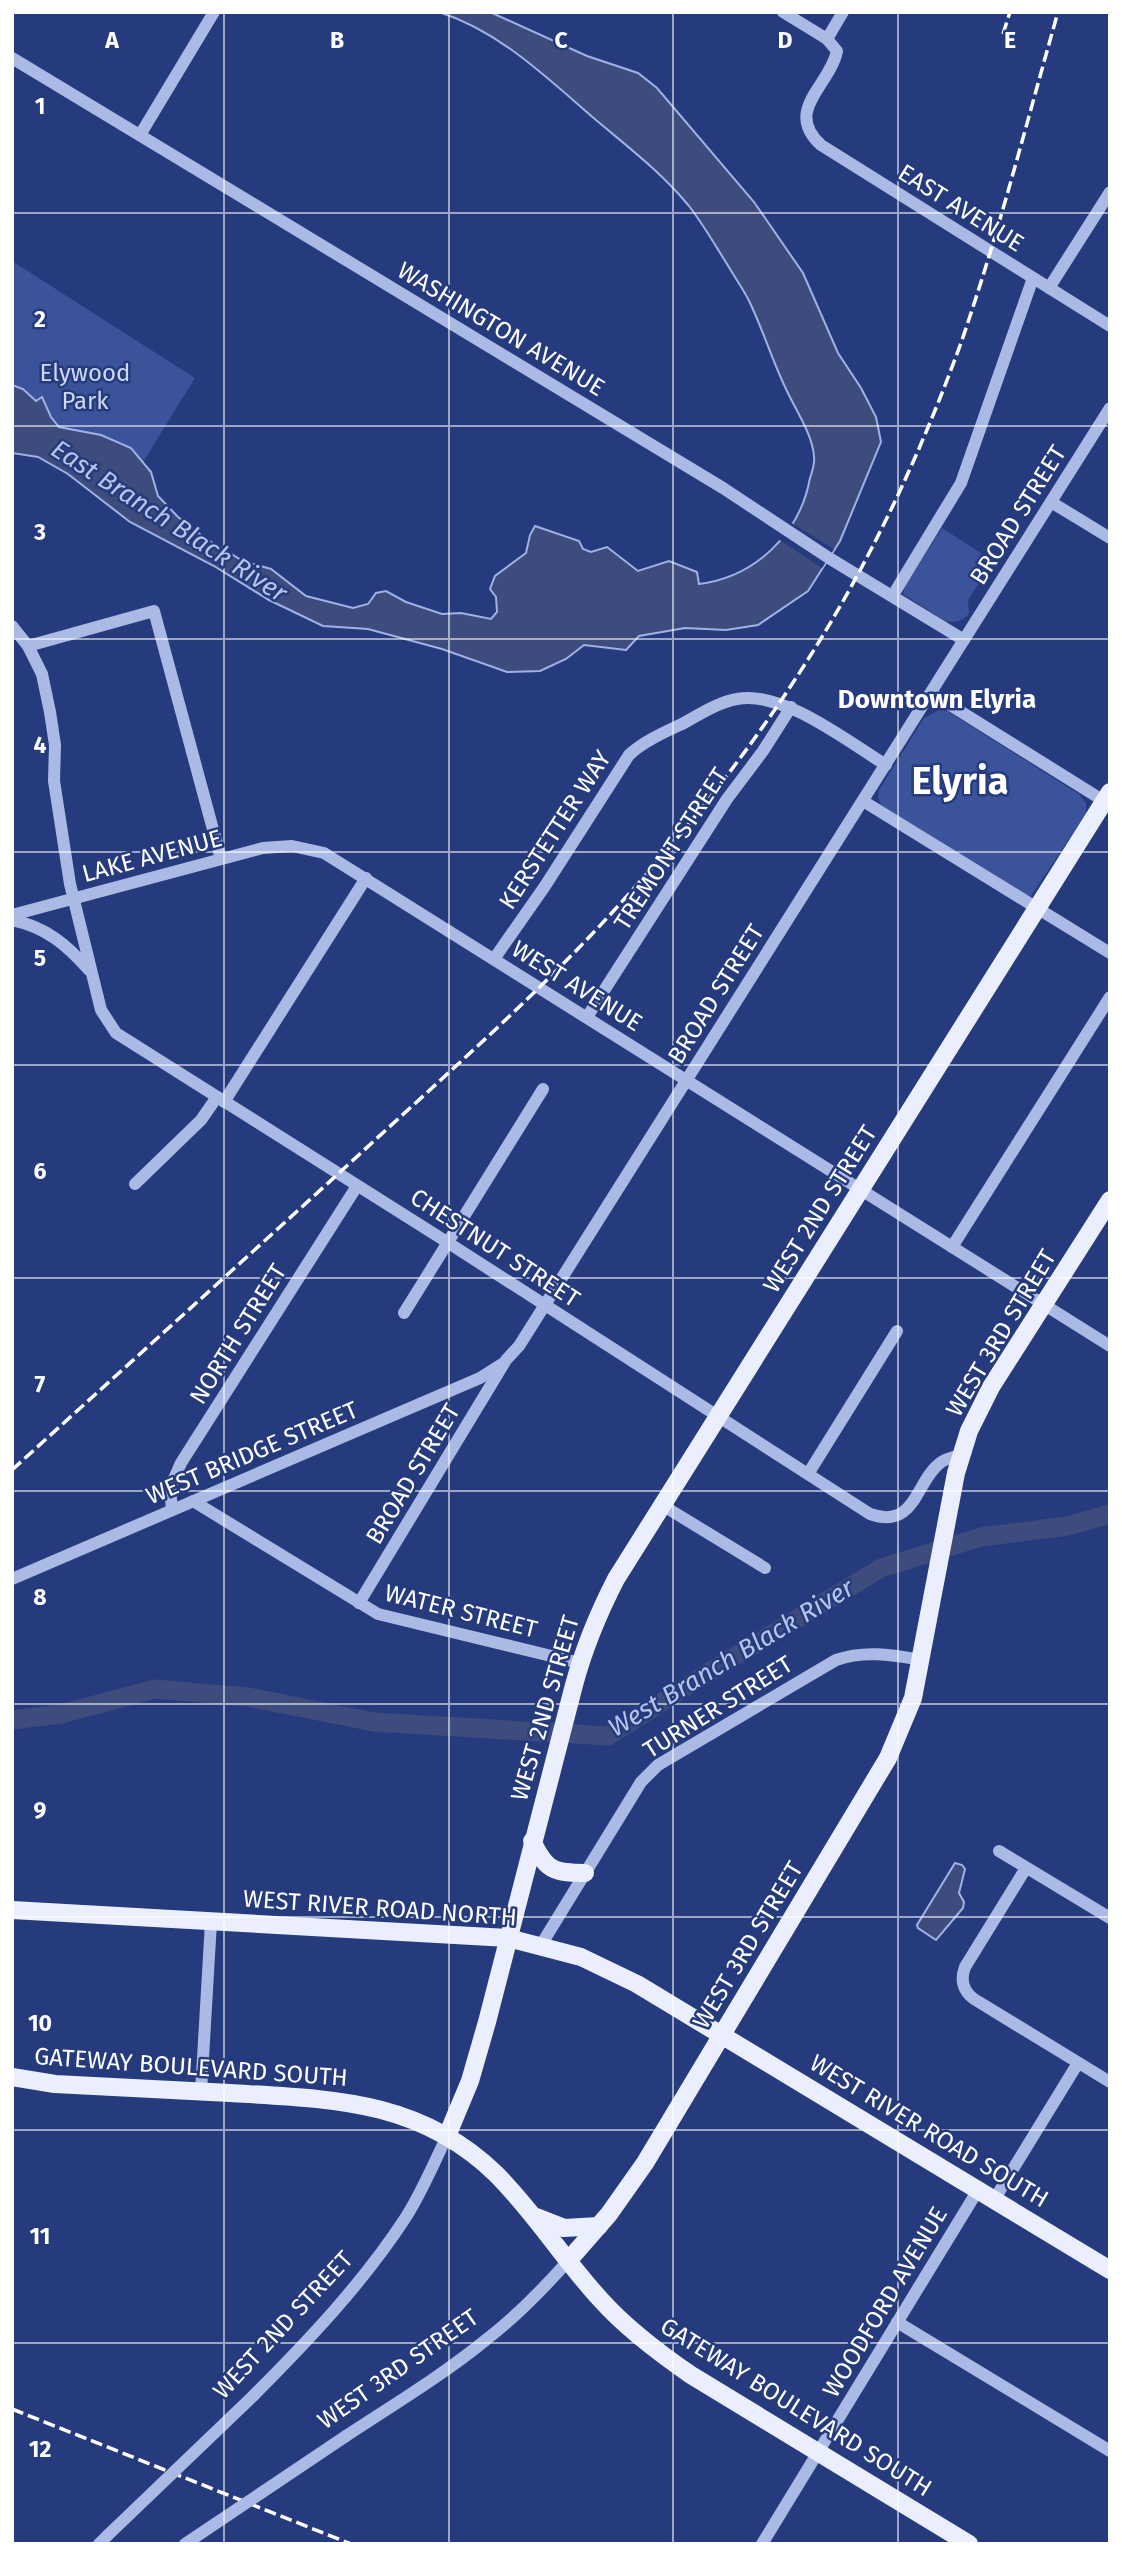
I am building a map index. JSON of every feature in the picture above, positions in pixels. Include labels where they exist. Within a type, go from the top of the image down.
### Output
[{"type":"main road","name":"WEST 2ND STREET","points":[[447,2136],[473,2069],[580,1663],[600,1610],[662,1504],[1108,799]]},
{"type":"main road","name":"WEST 3RD STREET","points":[[568,2261],[599,2226],[645,2163],[882,1770],[904,1726],[922,1660],[961,1455],[985,1398],[1110,1200]]},
{"type":"main road","points":[[533,1840],[542,1860],[550,1868],[563,1873],[585,1873]]},
{"type":"main road","name":"WEST RIVER ROAD NORTH","points":[[12,1910],[508,1938],[581,1957],[610,1969],[722,2035]]},
{"type":"main road","name":"WEST RIVER ROAD SOUTH","points":[[722,2035],[1110,2270]]},
{"type":"main road","name":"GATEWAY BOULEVARD SOUTH","points":[[12,2077],[55,2084],[356,2103],[404,2117],[447,2136],[493,2171],[533,2215],[603,2302],[659,2353],[969,2544]]},
{"type":"main road","points":[[533,2215],[564,2228],[599,2226]]},
{"type":"street","points":[[140,135],[214,12]]},
{"type":"street","points":[[783,12],[827,39],[844,12]]},
{"type":"street","name":"EAST AVENUE","points":[[827,39],[837,51],[835,62],[809,102],[806,114],[807,128],[821,145],[1110,326]]},
{"type":"street","name":"WASHINGTON AVENUE","points":[[12,58],[740,499],[829,558],[964,640]]},
{"type":"street","points":[[1049,288],[1110,192]]},
{"type":"street","points":[[892,595],[961,483],[1033,278]]},
{"type":"street","name":"BROAD STREET","points":[[359,1603],[506,1360],[519,1346],[1110,408]]},
{"type":"street","points":[[1051,502],[1110,538]]},
{"type":"street","points":[[27,646],[154,611],[222,859]]},
{"type":"street","name":"CHESTNUT STREET","points":[[12,626],[27,646],[42,674],[55,746],[54,781],[61,839],[101,1010],[116,1033],[870,1514],[889,1517],[900,1513],[910,1506],[938,1465],[961,1455]]},
{"type":"street","points":[[931,693],[1108,799]]},
{"type":"street","name":"KERSTETTER WAY","points":[[494,958],[634,750],[692,718],[735,699],[748,698],[791,707],[886,765]]},
{"type":"street","name":"TREMONT STREET","points":[[587,1017],[727,799],[763,751],[791,707]]},
{"type":"street","points":[[863,801],[1110,953]]},
{"type":"street","name":"LAKE AVENUE","points":[[12,915],[276,846],[304,848]]},
{"type":"street","name":"WEST AVENUE","points":[[304,848],[324,853],[366,878],[1110,1346]]},
{"type":"street","points":[[135,1184],[221,1099],[366,878]]},
{"type":"street","points":[[12,920],[27,923],[54,936],[69,947],[92,972]]},
{"type":"street","points":[[952,1247],[1110,997]]},
{"type":"street","points":[[404,1313],[543,1089]]},
{"type":"street","name":"NORTH STREET","points":[[172,1510],[170,1488],[181,1463],[358,1186]]},
{"type":"street","points":[[808,1474],[897,1331]]},
{"type":"street","name":"WEST BRIDGE STREET","points":[[12,1579],[480,1378],[506,1360]]},
{"type":"street","name":"WATER STREET","points":[[193,1501],[383,1616],[580,1663]]},
{"type":"street","points":[[662,1504],[765,1568]]},
{"type":"street","name":"TURNER STREET","points":[[541,1945],[641,1782],[658,1765],[836,1660],[871,1653],[922,1660]]},
{"type":"street","points":[[999,1851],[1110,1918]]},
{"type":"street","points":[[1026,1868],[965,1967],[961,1977],[963,1984],[974,1999],[1110,2082]]},
{"type":"street","points":[[201,2092],[211,1922]]},
{"type":"street","points":[[994,2200],[1078,2063]]},
{"type":"street","name":"WEST 2ND STREET","points":[[103,2540],[253,2396],[331,2315],[407,2216],[447,2136]]},
{"type":"street","name":"WOODFORD AVENUE","points":[[762,2544],[978,2190]]},
{"type":"street","name":"WEST 3RD STREET","points":[[185,2544],[488,2339],[534,2298],[568,2261]]},
{"type":"street","points":[[897,2322],[1110,2451]]},
{"type":"green space","name":"Elywood Park","points":[[12,261],[195,378],[125,491],[12,420]]},
{"type":"green space","points":[[942,528],[993,561],[968,600],[969,613],[955,622],[945,621],[903,594],[905,586]]},
{"type":"green space","points":[[939,710],[947,711],[1079,794],[1086,803],[1086,813],[1031,896],[1028,897],[882,807],[878,798],[879,790],[924,718]]},
{"type":"water","name":"East Branch Black River","points":[[439,12],[490,12],[587,56],[638,73],[657,88],[754,202],[803,273],[838,353],[876,417],[881,442],[840,541],[808,591],[758,625],[726,630],[685,628],[639,636],[626,650],[584,645],[566,659],[540,671],[507,672],[442,649],[368,629],[323,626],[269,600],[214,566],[130,522],[68,474],[38,457],[12,453],[12,385],[23,389],[36,401],[42,397],[59,427],[101,435],[131,448],[151,472],[158,496],[178,517],[205,538],[243,561],[271,569],[306,596],[353,608],[368,604],[376,593],[386,591],[406,602],[442,614],[461,613],[491,619],[497,612],[496,597],[490,589],[495,576],[526,553],[535,526],[579,541],[583,549],[591,552],[607,547],[638,571],[669,561],[697,572],[699,584],[739,572],[772,549],[796,517],[805,498],[814,457],[807,431],[740,284],[694,213],[656,171],[560,88],[503,44],[483,31]]},
{"type":"water","points":[[955,1863],[965,1869],[959,1893],[964,1902],[963,1908],[936,1940],[917,1925]]},
{"type":"pier","points":[[790,522],[834,549],[822,568],[778,539]]},
{"type":"waterway","name":"West Branch Black River","points":[[12,1720],[61,1714],[155,1689],[248,1697],[374,1722],[608,1736],[881,1568],[981,1537],[1068,1526],[1110,1514]]},
{"type":"railway","points":[[1003,34],[1010,12]]},
{"type":"railway","points":[[12,1470],[541,985],[634,889],[743,754],[808,659],[838,609],[893,506],[930,424],[962,340],[988,259],[1058,12]]},
{"type":"railway","points":[[12,2409],[351,2544]]},
{"type":"district","name":"Downtown Elyria","points":[[937,699]]},
{"type":"district","name":"Elyria","points":[[960,781]]}]
